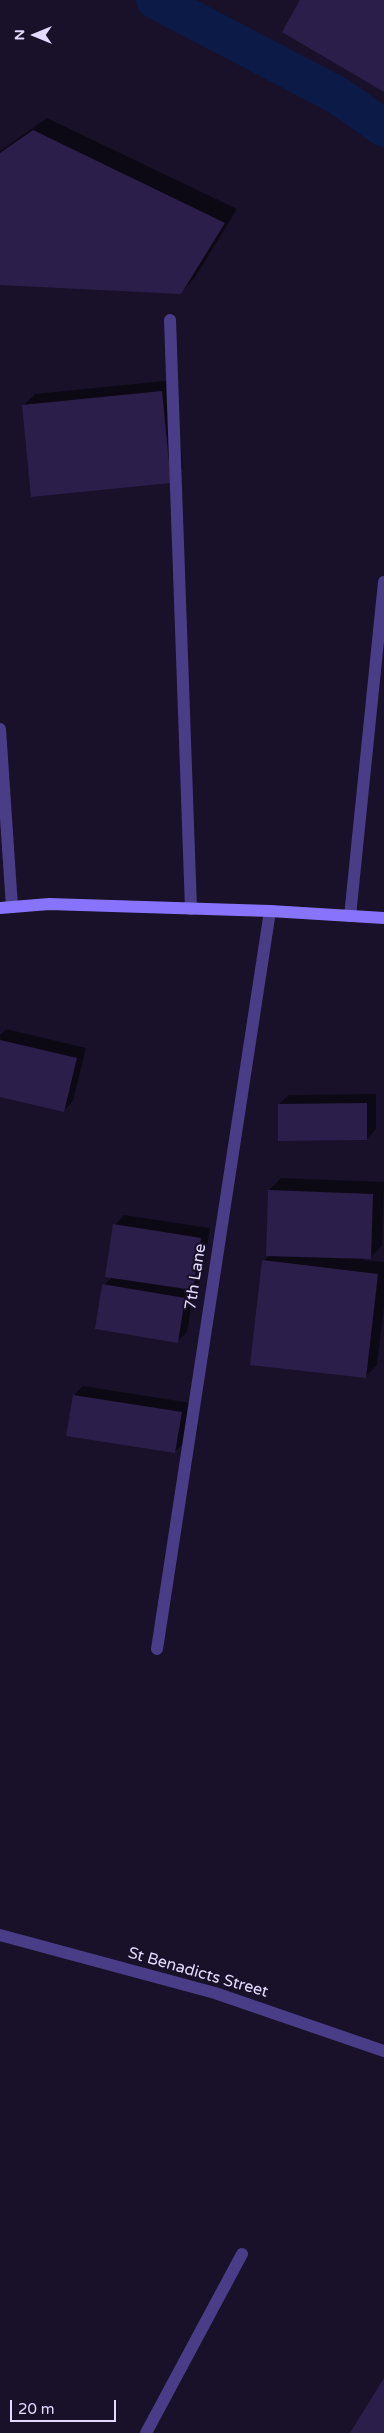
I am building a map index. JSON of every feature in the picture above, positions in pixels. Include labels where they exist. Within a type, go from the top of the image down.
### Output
[{"type":"main road","points":[[6,907],[49,904],[270,911],[384,918]]},
{"type":"street","points":[[170,320],[191,909]]},
{"type":"street","points":[[350,916],[384,582]]},
{"type":"street","points":[[0,729],[6,907]]},
{"type":"street","name":"7th Lane","points":[[157,1649],[270,911]]},
{"type":"street","name":"St Benadicts Street","points":[[0,1935],[215,1993],[384,2051]]},
{"type":"street","points":[[146,2433],[242,2254]]},
{"type":"building","points":[[300,0],[384,0],[384,92],[282,32]]},
{"type":"building","points":[[33,130],[225,223],[181,294],[0,285],[0,153]]},
{"type":"building","points":[[162,391],[171,483],[31,497],[22,405]]},
{"type":"building","points":[[0,1040],[77,1058],[64,1112],[0,1097]]},
{"type":"building","points":[[367,1103],[367,1140],[278,1141],[278,1104]]},
{"type":"building","points":[[268,1190],[373,1194],[371,1259],[266,1256]]},
{"type":"building","points":[[113,1224],[201,1238],[193,1290],[105,1277]]},
{"type":"building","points":[[262,1260],[378,1274],[366,1378],[250,1365]]},
{"type":"building","points":[[102,1284],[185,1298],[178,1343],[95,1329]]},
{"type":"building","points":[[73,1395],[182,1412],[175,1453],[66,1436]]},
{"type":"building","points":[[384,2378],[384,2433],[350,2433]]},
{"type":"waterway","points":[[155,0],[337,95],[384,128]]}]
